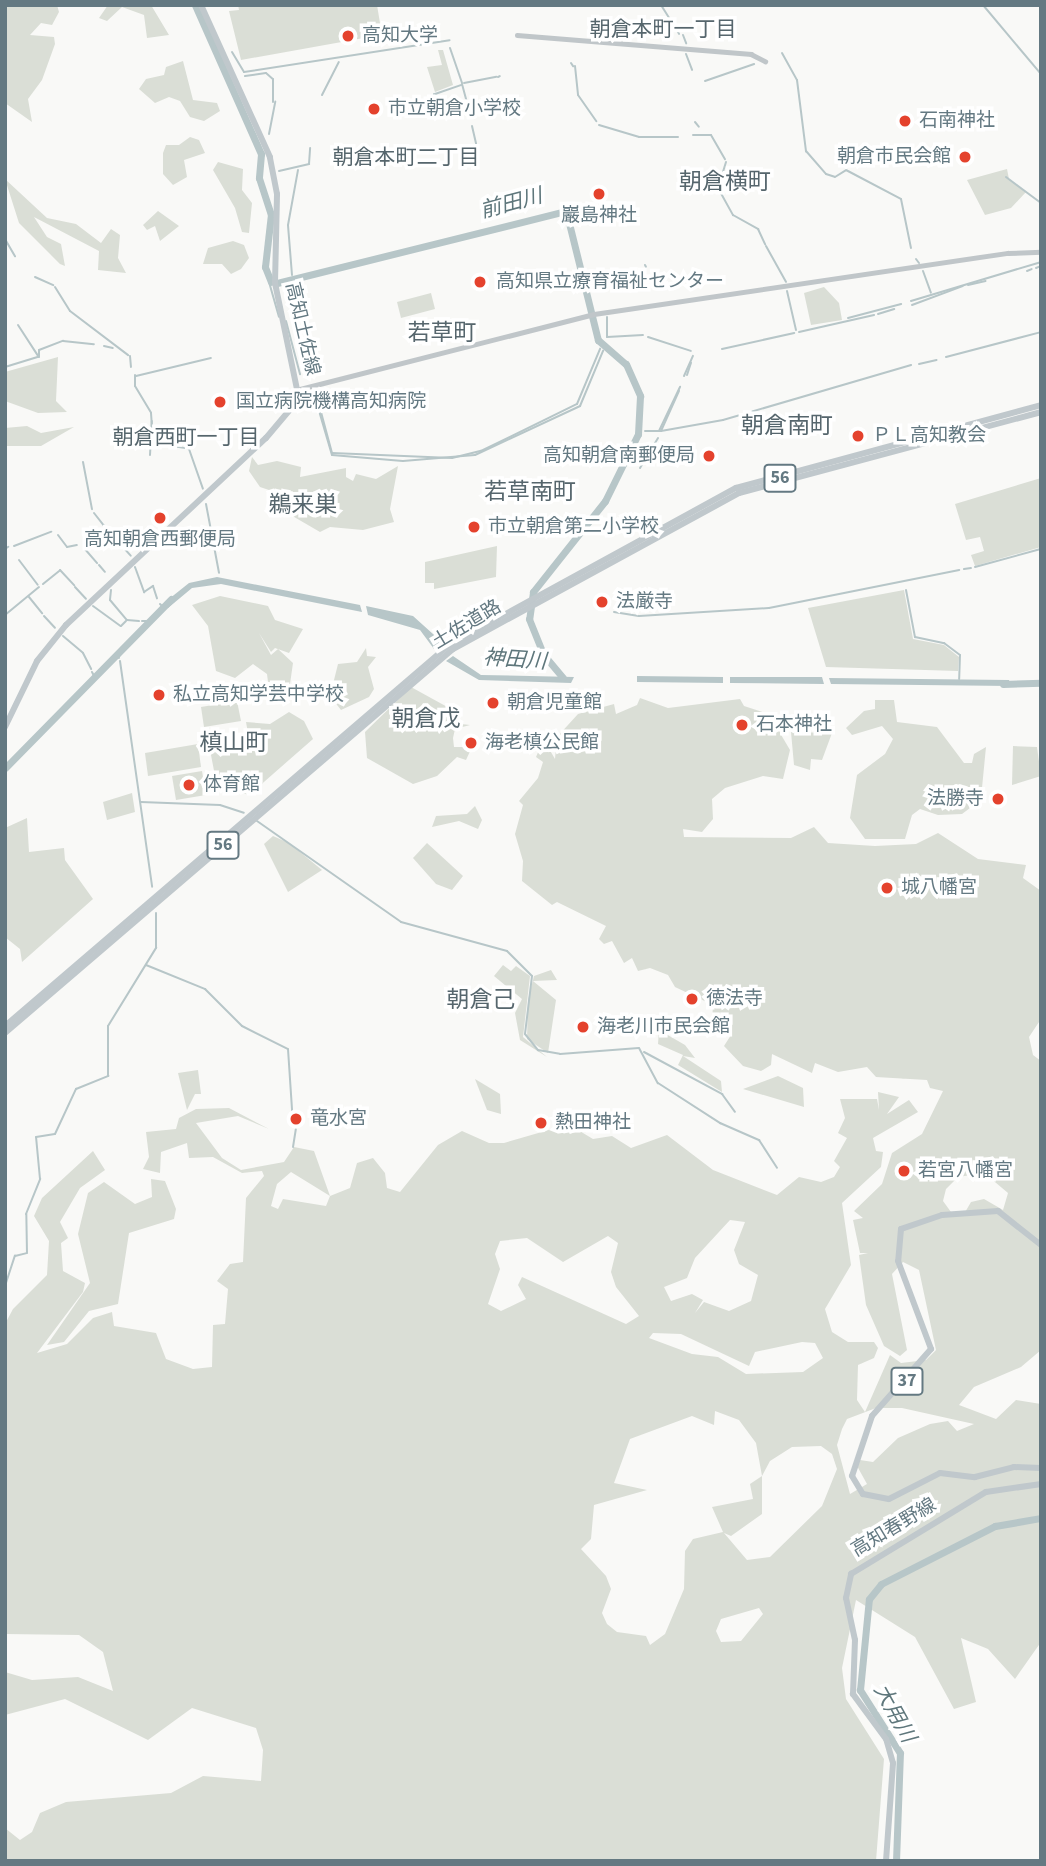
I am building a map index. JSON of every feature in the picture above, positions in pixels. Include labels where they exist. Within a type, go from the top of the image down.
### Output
[{"type":"main road","name":"高知土佐線","points":[[5,727],[51,641],[292,412],[300,389],[275,283],[276,194],[268,149],[201,5]]},
{"type":"main road","name":"土佐道路","points":[[5,1026],[450,648],[746,484],[1041,405]]},
{"type":"main road","name":"土佐道路","points":[[542,596],[748,489],[1041,412]]},
{"type":"main road","name":"土佐道路","points":[[5,1033],[439,656]]},
{"type":"main road","name":"高知春野線","points":[[1041,1245],[998,1211],[942,1215],[901,1229],[898,1261],[931,1349],[872,1416],[852,1476],[863,1494],[889,1499],[940,1473],[975,1476],[1041,1468]]},
{"type":"main road","name":"高知春野線","points":[[886,1861],[892,1755],[853,1694],[856,1645],[846,1606],[848,1581],[864,1563],[986,1492],[1041,1484]]},
{"type":"street","points":[[517,35],[751,54],[765,61]]},
{"type":"street","points":[[300,389],[591,315],[1007,253],[1041,252]]},
{"type":"shaded area","points":[[5,5],[57,5],[59,12],[52,25],[41,23],[30,35],[54,37],[55,44],[42,80],[28,99],[32,122],[5,103]]},
{"type":"shaded area","points":[[108,5],[151,5],[169,35],[147,38],[144,15],[122,7],[107,21],[99,18]]},
{"type":"shaded area","points":[[238,5],[377,5],[381,29],[375,36],[241,60],[229,11],[239,10]]},
{"type":"shaded area","points":[[438,50],[443,50],[453,85],[435,92],[427,67],[442,65]]},
{"type":"shaded area","points":[[183,61],[193,100],[217,103],[220,111],[204,121],[190,117],[180,101],[169,97],[155,103],[139,89],[146,79],[164,75],[166,67]]},
{"type":"shaded area","points":[[190,137],[199,140],[205,153],[184,160],[187,177],[173,185],[163,174],[163,153],[166,145],[179,145]]},
{"type":"shaded area","points":[[218,162],[243,169],[242,190],[252,203],[249,233],[242,232],[235,208],[213,170]]},
{"type":"shaded area","points":[[1007,169],[1009,179],[1026,192],[1011,208],[985,215],[967,180]]},
{"type":"shaded area","points":[[5,179],[47,218],[76,224],[101,243],[111,229],[120,235],[118,258],[126,273],[98,270],[99,251],[34,217],[47,237],[61,244],[65,266],[60,264],[19,223]]},
{"type":"shaded area","points":[[158,211],[179,226],[160,241],[155,226],[147,230],[143,225]]},
{"type":"shaded area","points":[[233,241],[244,245],[249,258],[241,269],[231,274],[222,264],[203,264],[208,248]]},
{"type":"shaded area","points":[[824,287],[839,303],[842,320],[811,325],[804,293]]},
{"type":"shaded area","points":[[431,293],[435,309],[401,318],[397,302]]},
{"type":"shaded area","points":[[58,357],[56,401],[67,412],[38,413],[5,401],[5,372]]},
{"type":"shaded area","points":[[27,426],[41,433],[74,427],[41,446],[5,446],[5,428]]},
{"type":"shaded area","points":[[252,457],[258,465],[277,461],[301,467],[300,477],[346,468],[346,477],[353,481],[356,474],[376,479],[398,466],[390,509],[394,522],[363,530],[330,527],[320,532],[289,514],[293,498],[260,487],[249,471]]},
{"type":"shaded area","points":[[1041,478],[1041,547],[975,566],[971,555],[984,551],[980,537],[966,540],[955,504]]},
{"type":"shaded area","points":[[497,546],[496,577],[434,589],[434,583],[425,583],[425,562]]},
{"type":"shaded area","points":[[217,577],[360,605],[362,612],[221,584],[192,588],[168,608],[164,603],[189,583]]},
{"type":"shaded area","points":[[904,590],[913,639],[944,645],[959,657],[958,671],[826,667],[808,608]]},
{"type":"shaded area","points":[[220,596],[268,606],[275,620],[303,629],[289,653],[278,649],[293,663],[290,684],[269,690],[267,674],[253,664],[235,678],[216,671],[208,626],[192,605]],"holes":[[[259,633],[271,652],[275,648],[278,649],[271,655]]]},
{"type":"shaded area","points":[[366,606],[413,616],[443,643],[434,649],[420,630],[368,615]]},
{"type":"shaded area","points":[[366,648],[367,656],[376,657],[368,667],[374,689],[369,697],[341,710],[330,696],[338,664],[357,662]]},
{"type":"shaded area","points":[[453,656],[481,675],[574,677],[571,683],[479,680],[446,661]]},
{"type":"shaded area","points":[[637,676],[723,677],[723,683],[637,682]]},
{"type":"shaded area","points":[[730,677],[822,677],[824,684],[730,683]]},
{"type":"shaded area","points":[[829,678],[1009,680],[1011,686],[831,684]]},
{"type":"shaded area","points":[[411,687],[451,709],[446,716],[452,723],[470,725],[455,729],[453,738],[454,747],[472,747],[466,760],[457,757],[437,776],[413,784],[367,758],[365,732]]},
{"type":"shaded area","points":[[640,698],[668,708],[740,699],[744,706],[769,714],[784,730],[780,733],[790,750],[783,779],[763,776],[725,788],[712,799],[713,819],[702,832],[683,829],[684,837],[791,838],[814,827],[828,843],[875,846],[916,844],[938,833],[978,859],[1026,865],[1023,878],[1041,891],[1041,1019],[1029,1037],[1033,1055],[1041,1061],[1041,1350],[1021,1367],[974,1387],[959,1405],[996,1419],[1016,1400],[1041,1404],[1041,1642],[1015,1679],[988,1649],[961,1638],[976,1702],[954,1709],[915,1637],[856,1600],[842,1668],[846,1699],[884,1759],[876,1861],[5,1861],[5,1828],[20,1840],[32,1832],[40,1813],[66,1802],[171,1793],[203,1776],[261,1781],[263,1750],[256,1728],[192,1708],[148,1740],[65,1699],[5,1715],[5,1672],[32,1680],[78,1677],[113,1691],[103,1652],[79,1635],[5,1634],[5,1324],[13,1309],[47,1275],[49,1241],[34,1216],[42,1198],[93,1151],[105,1170],[80,1188],[60,1222],[68,1238],[61,1243],[63,1271],[85,1283],[83,1292],[37,1353],[67,1344],[93,1318],[112,1312],[114,1326],[156,1333],[166,1359],[193,1369],[212,1367],[213,1325],[225,1324],[228,1289],[217,1281],[230,1264],[243,1262],[246,1198],[264,1176],[262,1171],[242,1173],[213,1157],[189,1158],[187,1143],[161,1152],[160,1173],[143,1169],[149,1157],[146,1132],[176,1129],[179,1118],[196,1109],[229,1108],[269,1129],[238,1116],[196,1123],[222,1158],[241,1170],[284,1162],[294,1147],[314,1151],[330,1196],[350,1188],[357,1163],[373,1158],[385,1173],[387,1188],[400,1192],[438,1145],[462,1131],[489,1143],[504,1143],[559,1127],[573,1127],[593,1139],[612,1136],[631,1148],[667,1135],[713,1170],[777,1195],[799,1177],[821,1182],[834,1177],[840,1167],[834,1161],[847,1138],[838,1133],[845,1118],[840,1099],[877,1099],[879,1110],[878,1092],[899,1097],[887,1114],[909,1100],[918,1112],[873,1138],[876,1151],[883,1152],[881,1167],[842,1203],[851,1265],[825,1309],[832,1332],[848,1342],[874,1342],[878,1348],[874,1358],[858,1365],[857,1400],[865,1412],[890,1355],[901,1363],[926,1360],[936,1350],[919,1270],[903,1262],[892,1274],[907,1350],[900,1356],[884,1346],[866,1305],[859,1255],[868,1253],[860,1253],[853,1220],[863,1218],[854,1211],[882,1184],[892,1153],[922,1134],[943,1091],[930,1088],[927,1080],[876,1077],[867,1067],[838,1072],[815,1063],[812,1073],[772,1054],[771,1065],[761,1071],[743,1066],[724,1046],[731,1035],[727,1024],[712,1022],[713,1005],[675,987],[668,975],[650,968],[638,971],[632,958],[624,963],[612,941],[604,944],[599,939],[606,926],[557,902],[552,905],[522,881],[523,861],[515,834],[523,805],[519,801],[538,778],[543,762],[536,757],[539,750],[548,747],[555,759],[557,737],[578,714],[614,704],[616,714],[637,705]],"holes":[[[291,1172],[330,1196],[326,1206],[283,1199],[278,1209],[271,1206],[277,1184]],[[971,1175],[989,1177],[1008,1193],[1003,1210],[984,1199],[971,1202],[964,1214],[951,1212],[943,1201],[946,1189],[958,1177]],[[730,1220],[745,1222],[734,1250],[739,1264],[758,1275],[751,1301],[729,1311],[704,1302],[695,1313],[703,1300],[692,1294],[671,1301],[664,1287],[687,1278],[695,1258]],[[608,1236],[618,1243],[611,1272],[616,1287],[639,1316],[626,1324],[522,1277],[518,1285],[526,1299],[501,1311],[488,1304],[500,1269],[495,1254],[500,1241],[527,1238],[563,1262]],[[653,1333],[681,1334],[749,1366],[755,1352],[802,1342],[815,1343],[823,1358],[803,1372],[746,1374],[718,1357],[692,1354],[649,1338]],[[876,1408],[902,1408],[974,1424],[957,1431],[948,1421],[930,1424],[898,1438],[873,1462],[860,1460],[857,1466],[867,1484],[850,1494],[837,1445],[847,1419]],[[715,1411],[739,1420],[756,1443],[762,1476],[750,1484],[753,1499],[712,1507],[723,1532],[693,1539],[685,1551],[684,1589],[665,1634],[650,1645],[646,1636],[617,1632],[607,1624],[602,1613],[611,1589],[606,1576],[581,1549],[591,1539],[594,1505],[647,1490],[614,1483],[630,1439],[692,1416],[714,1425]],[[821,1446],[832,1454],[837,1469],[822,1506],[770,1557],[747,1560],[724,1533],[731,1536],[762,1514],[762,1476],[770,1461],[792,1447]],[[759,1608],[763,1614],[741,1641],[721,1642],[716,1631],[721,1619]]]},
{"type":"shaded area","points":[[875,700],[894,700],[897,722],[937,727],[964,763],[972,763],[974,754],[986,747],[982,788],[972,795],[970,808],[962,814],[938,815],[920,809],[912,815],[905,839],[865,839],[850,818],[857,775],[885,754],[893,739],[882,726],[852,735],[846,728],[864,711],[875,709]]},
{"type":"shaded area","name":"体育館","points":[[237,701],[241,721],[204,727],[201,707]]},
{"type":"shaded area","points":[[289,712],[304,721],[313,739],[249,795],[217,786],[210,750],[249,739],[246,722],[270,724]]},
{"type":"shaded area","points":[[791,732],[832,733],[822,760],[811,759],[810,770],[794,765]]},
{"type":"shaded area","points":[[198,744],[201,767],[148,776],[145,753]]},
{"type":"shaded area","points":[[1013,746],[1037,747],[1041,776],[1012,785]]},
{"type":"shaded area","name":"体育館","points":[[202,771],[206,795],[176,800],[172,776]]},
{"type":"shaded area","points":[[132,793],[135,812],[107,820],[103,802]]},
{"type":"shaded area","points":[[475,806],[482,820],[478,829],[459,821],[432,827],[436,816],[467,814]]},
{"type":"shaded area","points":[[27,818],[29,852],[64,848],[65,860],[93,899],[22,962],[20,949],[5,937],[5,828]]},
{"type":"shaded area","points":[[273,836],[289,843],[322,870],[288,892],[264,844]]},
{"type":"shaded area","points":[[427,843],[463,876],[452,890],[436,884],[413,858]]},
{"type":"shaded area","points":[[503,965],[511,971],[516,966],[530,976],[523,1037],[547,1057],[520,1040],[515,1013],[522,999],[494,976]]},
{"type":"shaded area","points":[[551,970],[557,980],[533,981],[556,1000],[548,1053],[527,1039],[528,1000],[534,976]]},
{"type":"shaded area","points":[[659,1030],[685,1045],[695,1058],[683,1056],[721,1081],[722,1092],[678,1065],[683,1055],[658,1044]]},
{"type":"shaded area","points":[[198,1070],[201,1094],[195,1094],[187,1110],[178,1073]]},
{"type":"shaded area","points":[[778,1076],[803,1088],[804,1107],[743,1089]]},
{"type":"shaded area","points":[[475,1079],[500,1094],[501,1114],[487,1110]]},
{"type":"shaded area","points":[[151,1179],[165,1181],[176,1209],[174,1219],[129,1233],[118,1304],[89,1311],[64,1342],[47,1345],[90,1283],[78,1234],[88,1193],[104,1182],[135,1204],[152,1197]]},
{"type":"waterway","name":"前田川","points":[[195,5],[261,154],[259,178],[271,214],[265,267],[271,282]]},
{"type":"waterway","points":[[661,5],[679,34]]},
{"type":"waterway","points":[[983,5],[1041,74]]},
{"type":"waterway","points":[[683,35],[686,43]]},
{"type":"waterway","points":[[232,52],[244,72],[450,40]]},
{"type":"waterway","points":[[450,48],[462,83]]},
{"type":"waterway","points":[[782,53],[797,80],[806,151],[826,174],[835,177],[846,170],[901,199],[911,248]]},
{"type":"waterway","points":[[686,54],[692,70]]},
{"type":"waterway","points":[[322,95],[339,62]]},
{"type":"waterway","points":[[705,81],[754,64]]},
{"type":"waterway","points":[[575,66],[578,95],[596,121]]},
{"type":"waterway","points":[[245,76],[266,73],[273,79],[273,102]]},
{"type":"waterway","points":[[464,83],[496,77]]},
{"type":"waterway","points":[[462,84],[471,117]]},
{"type":"waterway","points":[[435,94],[461,85]]},
{"type":"waterway","points":[[269,134],[275,102]]},
{"type":"waterway","points":[[695,122],[699,127]]},
{"type":"waterway","points":[[599,125],[639,137],[678,137]]},
{"type":"waterway","points":[[472,126],[476,144]]},
{"type":"waterway","points":[[693,135],[711,135],[725,159]]},
{"type":"waterway","points":[[279,171],[309,164],[310,148]]},
{"type":"waterway","points":[[726,162],[718,188],[733,215],[758,229],[765,244]]},
{"type":"waterway","points":[[292,275],[288,225],[298,170]]},
{"type":"waterway","points":[[1006,177],[1041,203]]},
{"type":"waterway","name":"前田川","points":[[277,283],[566,211],[598,340],[626,364],[640,396],[638,434],[605,501],[533,592],[529,619],[543,654],[563,678]]},
{"type":"waterway","points":[[5,239],[15,256]]},
{"type":"waterway","points":[[766,246],[786,282]]},
{"type":"waterway","points":[[916,259],[919,263]]},
{"type":"waterway","points":[[911,301],[1041,262]]},
{"type":"waterway","points":[[1036,268],[1041,266]]},
{"type":"waterway","points":[[1027,271],[1032,269]]},
{"type":"waterway","points":[[923,271],[931,293]]},
{"type":"waterway","points":[[642,272],[642,286]]},
{"type":"waterway","points":[[35,277],[53,285]]},
{"type":"waterway","points":[[968,285],[986,281]]},
{"type":"waterway","points":[[269,282],[279,317]]},
{"type":"waterway","points":[[912,305],[963,286]]},
{"type":"waterway","points":[[55,287],[70,311],[128,355]]},
{"type":"waterway","points":[[787,291],[796,330]]},
{"type":"waterway","points":[[848,318],[901,304]]},
{"type":"waterway","points":[[878,314],[894,309]]},
{"type":"waterway","points":[[799,332],[874,315]]},
{"type":"waterway","points":[[607,317],[607,337],[643,335]]},
{"type":"waterway","points":[[286,321],[300,374]]},
{"type":"waterway","points":[[18,325],[39,357],[39,350],[63,341],[94,344]]},
{"type":"waterway","points":[[946,357],[1041,332]]},
{"type":"waterway","points":[[722,349],[794,333]]},
{"type":"waterway","points":[[648,337],[691,351]]},
{"type":"waterway","points":[[104,346],[113,348]]},
{"type":"waterway","points":[[318,401],[332,453],[452,458],[481,451],[577,404],[600,349]]},
{"type":"waterway","points":[[317,404],[332,455],[403,461],[475,455],[580,406],[603,351]]},
{"type":"waterway","points":[[130,356],[131,367]]},
{"type":"waterway","points":[[684,376],[693,356]]},
{"type":"waterway","points":[[5,367],[38,357]]},
{"type":"waterway","points":[[136,376],[211,358]]},
{"type":"waterway","points":[[919,364],[937,360]]},
{"type":"waterway","points":[[687,375],[691,363]]},
{"type":"waterway","points":[[661,431],[723,420],[911,365]]},
{"type":"waterway","points":[[135,375],[135,386],[151,413],[153,443],[189,449],[203,489]]},
{"type":"waterway","points":[[659,431],[680,387]]},
{"type":"waterway","points":[[661,431],[679,391]]},
{"type":"waterway","points":[[150,455],[152,421]]},
{"type":"waterway","points":[[645,431],[660,431]]},
{"type":"waterway","points":[[640,468],[658,438]]},
{"type":"waterway","points":[[83,462],[92,509]]},
{"type":"waterway","points":[[206,504],[219,573]]},
{"type":"waterway","points":[[94,513],[105,527]]},
{"type":"waterway","points":[[106,528],[120,543]]},
{"type":"waterway","points":[[14,546],[51,532]]},
{"type":"waterway","points":[[58,535],[67,547],[77,545]]},
{"type":"waterway","points":[[122,546],[131,556]]},
{"type":"waterway","points":[[84,548],[97,563]]},
{"type":"waterway","points":[[975,567],[1041,549]]},
{"type":"waterway","points":[[19,560],[38,585]]},
{"type":"waterway","points":[[99,565],[105,572]]},
{"type":"waterway","points":[[135,567],[144,592],[153,586],[157,598]]},
{"type":"waterway","points":[[964,569],[971,568]]},
{"type":"waterway","points":[[43,584],[60,570],[74,585]]},
{"type":"waterway","points":[[614,612],[639,616],[769,608],[959,570]]},
{"type":"waterway","points":[[5,615],[39,587]]},
{"type":"waterway","points":[[75,587],[86,599]]},
{"type":"waterway","points":[[111,590],[110,600],[127,620],[139,621]]},
{"type":"waterway","points":[[906,590],[915,637],[944,643],[960,655],[959,679]]},
{"type":"waterway","points":[[29,597],[42,613]]},
{"type":"waterway","name":"神田川","points":[[5,768],[171,599]]},
{"type":"waterway","name":"神田川","points":[[160,604],[163,607]]},
{"type":"waterway","points":[[93,606],[121,626],[126,621]]},
{"type":"waterway","points":[[44,616],[55,628]]},
{"type":"waterway","name":"神田川","points":[[142,621],[149,621]]},
{"type":"waterway","points":[[63,636],[83,653],[91,669]]},
{"type":"waterway","name":"神田川","points":[[118,652],[119,658]]},
{"type":"waterway","points":[[120,661],[152,887]]},
{"type":"waterway","name":"神田川","points":[[92,672],[94,676]]},
{"type":"waterway","name":"神田川","points":[[1003,684],[1041,683]]},
{"type":"waterway","points":[[141,802],[220,805],[244,813]]},
{"type":"waterway","points":[[257,821],[401,922],[507,951],[532,976],[525,1034],[538,1050],[560,1054],[639,1048],[658,1083],[720,1123],[759,1140],[777,1168]]},
{"type":"waterway","points":[[5,1286],[15,1256],[27,1253],[26,1214],[40,1179],[36,1137],[55,1134],[76,1089],[108,1076],[108,1026],[156,948],[156,913]]},
{"type":"waterway","points":[[146,965],[205,989],[242,1026],[288,1049],[293,1124]]},
{"type":"waterway","points":[[644,1052],[722,1094],[735,1112]]},
{"type":"waterway","points":[[293,1147],[296,1129]]},
{"type":"waterway","name":"大用川","points":[[896,1861],[900,1753],[860,1690],[869,1599],[881,1584],[995,1526],[1041,1518]]},
{"type":"place","name":"高知大学","points":[[348,36]]},
{"type":"place","name":"市立朝倉小学校","points":[[374,109]]},
{"type":"place","name":"石南神社","points":[[905,121]]},
{"type":"place","name":"朝倉市民会館","points":[[965,157]]},
{"type":"place","name":"巖島神社","points":[[599,194]]},
{"type":"place","name":"高知県立療育福祉センター","points":[[480,282]]},
{"type":"place","name":"国立病院機構高知病院","points":[[220,402]]},
{"type":"place","name":"ＰＬ高知教会","points":[[858,436]]},
{"type":"place","name":"高知朝倉南郵便局","points":[[709,456]]},
{"type":"place","name":"高知朝倉西郵便局","points":[[160,518]]},
{"type":"place","name":"市立朝倉第二小学校","points":[[474,527]]},
{"type":"place","name":"法厳寺","points":[[602,602]]},
{"type":"place","name":"私立高知学芸中学校","points":[[159,695]]},
{"type":"place","name":"朝倉児童館","points":[[493,703]]},
{"type":"place","name":"石本神社","points":[[742,725]]},
{"type":"place","name":"海老槙公民館","points":[[471,743]]},
{"type":"place","name":"体育館","points":[[189,785]]},
{"type":"place","name":"法勝寺","points":[[998,799]]},
{"type":"place","name":"城八幡宮","points":[[887,888]]},
{"type":"place","name":"徳法寺","points":[[692,999]]},
{"type":"place","name":"海老川市民会館","points":[[583,1027]]},
{"type":"place","name":"竜水宮","points":[[296,1119]]},
{"type":"place","name":"熱田神社","points":[[541,1123]]},
{"type":"place","name":"若宮八幡宮","points":[[904,1171]]},
{"type":"district","name":"朝倉本町一丁目","points":[[663,29]]},
{"type":"district","name":"朝倉本町二丁目","points":[[406,157]]},
{"type":"district","name":"朝倉横町","points":[[725,182]]},
{"type":"district","name":"若草町","points":[[442,333]]},
{"type":"district","name":"朝倉南町","points":[[787,426]]},
{"type":"district","name":"朝倉西町一丁目","points":[[186,437]]},
{"type":"district","name":"若草南町","points":[[530,492]]},
{"type":"district","name":"鵜来巣","points":[[303,505]]},
{"type":"district","name":"朝倉戊","points":[[426,719]]},
{"type":"district","name":"槙山町","points":[[234,743]]},
{"type":"district","name":"朝倉己","points":[[481,1000]]}]
